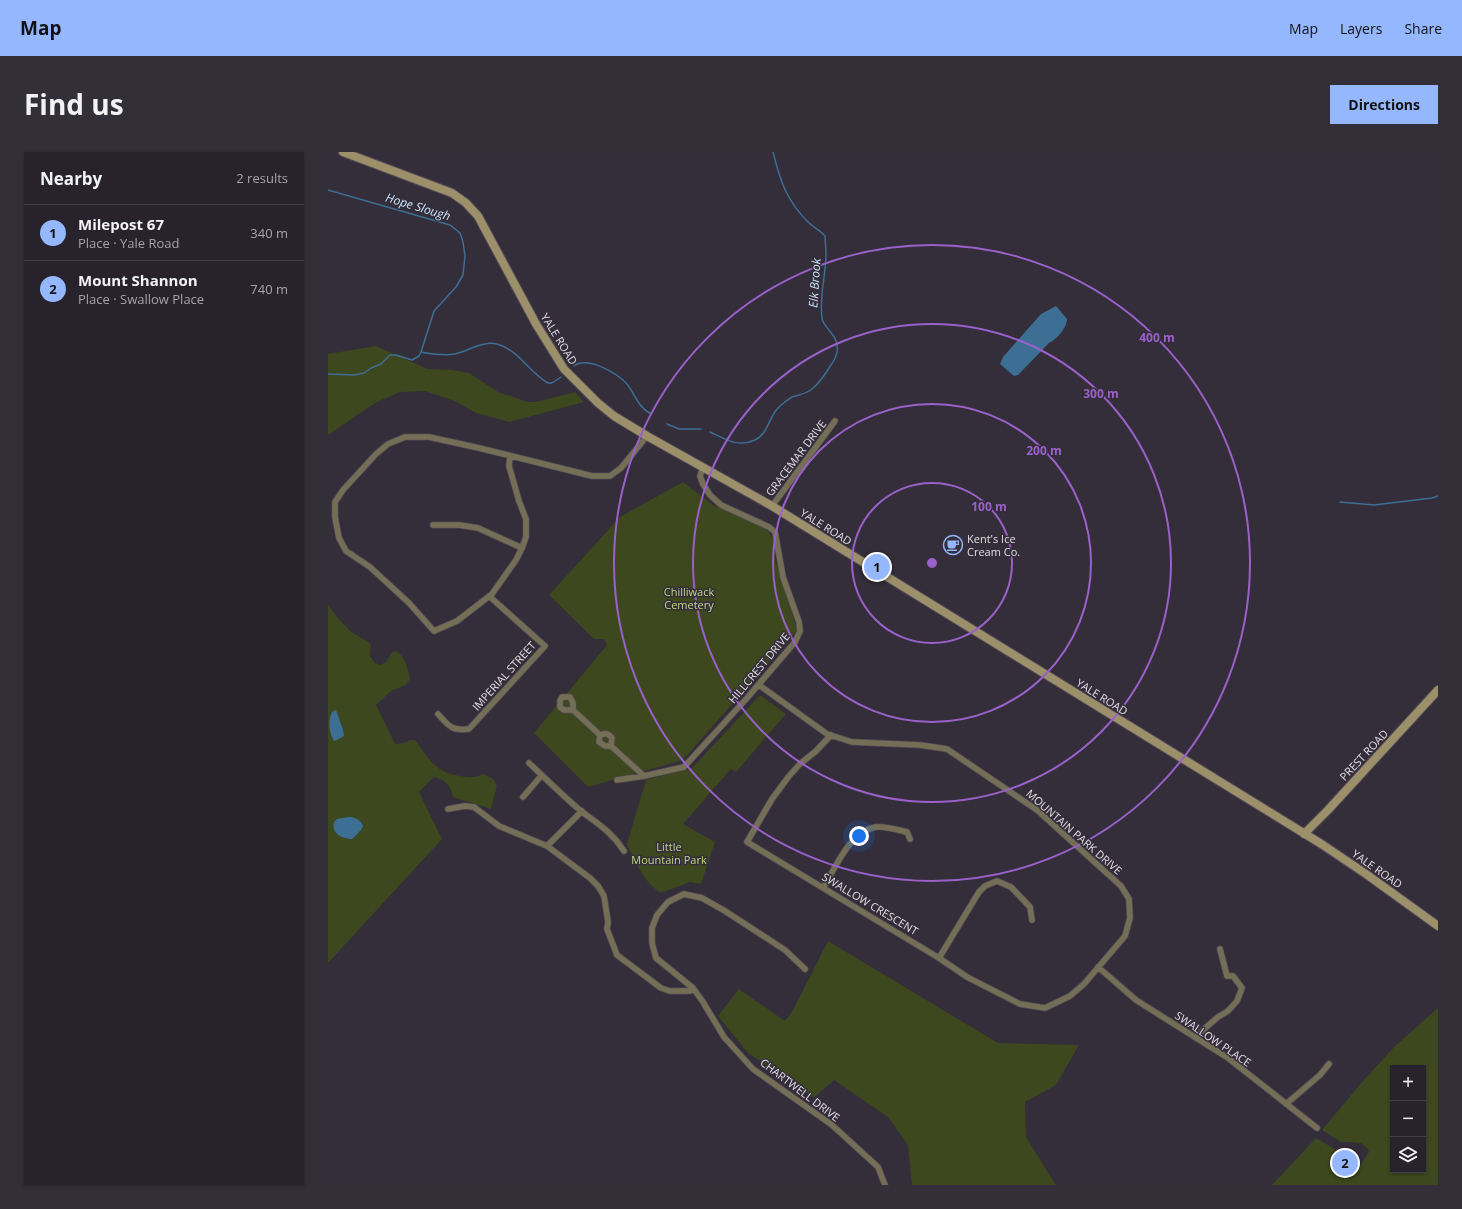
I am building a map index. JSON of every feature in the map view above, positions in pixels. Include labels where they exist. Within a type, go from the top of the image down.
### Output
[{"type":"main road","name":"YALE ROAD","points":[[343,152],[452,193],[466,203],[478,216],[536,324],[564,369],[598,403],[614,416],[772,506],[1345,859],[1438,926]]},
{"type":"main road","name":"PREST ROAD","points":[[1304,834],[1328,810],[1438,690]]},
{"type":"street","name":"GRACEMAR DRIVE","points":[[772,506],[835,421]]},
{"type":"street","points":[[510,456],[509,466],[526,519],[526,537],[522,548],[516,560],[489,596],[457,621],[434,631],[409,602],[370,567],[346,552],[339,538],[335,517],[335,502],[343,490],[376,454],[388,444],[405,437],[429,437],[510,456],[592,476],[610,476],[621,468],[647,436]]},
{"type":"street","name":"HILLCREST DRIVE","points":[[617,780],[644,776],[684,767],[759,685],[795,642],[800,631],[799,622],[783,577],[775,532],[764,524],[721,505],[710,495],[703,484],[700,476],[703,467]]},
{"type":"street","points":[[433,525],[459,525],[478,528],[522,548]]},
{"type":"street","name":"IMPERIAL STREET","points":[[438,714],[448,726],[458,730],[469,729],[545,646],[489,596]]},
{"type":"street","name":"MOUNTAIN PARK DRIVE","points":[[759,685],[831,735],[852,742],[920,745],[947,749],[1036,810],[1121,886],[1129,899],[1130,918],[1125,936],[1098,967]]},
{"type":"street","points":[[573,710],[600,735]]},
{"type":"street","points":[[600,735],[605,733],[609,734],[612,738],[611,746]]},
{"type":"street","points":[[600,735],[599,742],[605,746],[611,746],[644,776]]},
{"type":"street","name":"SWALLOW CRESCENT","points":[[831,735],[789,776],[772,799],[747,842],[939,958],[967,977],[1020,1004],[1045,1008],[1070,996],[1084,984],[1098,967]]},
{"type":"street","points":[[529,763],[582,811],[595,820],[616,839],[624,851]]},
{"type":"street","points":[[523,797],[542,775]]},
{"type":"street","points":[[448,809],[465,806],[474,808],[499,826],[547,846],[590,878],[598,886],[604,896],[608,922],[607,929],[617,955],[661,988],[670,991],[690,991],[694,988]]},
{"type":"street","points":[[547,846],[582,811]]},
{"type":"street","points":[[823,888],[849,843],[863,832],[877,827],[895,829],[907,832],[910,839]]},
{"type":"street","points":[[939,958],[979,892],[985,886],[997,881],[1011,887],[1030,906],[1032,920]]},
{"type":"street","name":"CHARTWELL DRIVE","points":[[805,969],[785,950],[702,898],[684,894],[668,902],[657,915],[652,928],[652,943],[656,958],[694,988],[704,1002],[724,1037],[753,1069],[832,1125],[878,1167],[885,1185]]},
{"type":"street","points":[[1196,1038],[1218,1017],[1228,1011],[1237,1001],[1242,988],[1232,976],[1226,976],[1220,949]]},
{"type":"street","name":"SWALLOW PLACE","points":[[1098,967],[1129,996],[1228,1058],[1316,1128]]},
{"type":"street","points":[[1286,1104],[1320,1075],[1329,1064]]},
{"type":"green space","points":[[376,346],[428,369],[452,370],[469,373],[498,392],[528,402],[536,402],[575,392],[584,402],[509,422],[476,413],[455,401],[425,391],[400,392],[375,403],[328,435],[328,354]]},
{"type":"green space","name":"Chilliwack Cemetery","points":[[683,482],[713,505],[763,526],[769,533],[775,542],[775,559],[797,630],[683,760],[588,787],[534,733],[607,645],[604,639],[594,639],[549,595],[620,517]]},
{"type":"green space","points":[[328,605],[350,631],[371,644],[370,656],[375,663],[381,665],[386,662],[392,652],[397,651],[405,660],[410,679],[406,685],[391,691],[376,705],[395,744],[415,740],[433,764],[438,768],[460,776],[475,777],[484,774],[493,779],[497,786],[491,809],[453,797],[447,784],[441,779],[434,777],[419,792],[442,839],[328,963]]},
{"type":"green space","name":"Little Mountain Park","points":[[760,695],[786,714],[736,772],[731,769],[683,824],[715,842],[701,884],[690,882],[661,893],[649,883],[637,865],[627,844],[646,780],[692,768]]},
{"type":"green space","points":[[828,941],[998,1043],[1079,1045],[1056,1085],[1025,1102],[1026,1137],[1056,1185],[912,1185],[908,1145],[888,1117],[834,1080],[813,1097],[748,1053],[718,1016],[739,989],[785,1021],[792,1012]]},
{"type":"green space","points":[[1438,1008],[1438,1185],[1272,1185],[1316,1138],[1335,1149],[1334,1165],[1343,1178],[1352,1178],[1369,1152],[1367,1148],[1361,1143],[1341,1142],[1322,1130],[1362,1082],[1395,1046]]},
{"type":"water","points":[[1056,306],[1067,319],[1063,330],[1018,375],[1014,376],[1000,364],[1003,357],[1041,314]]},
{"type":"water","points":[[336,710],[344,736],[334,741],[330,730],[330,723],[332,712]]},
{"type":"water","points":[[348,817],[357,819],[363,826],[352,839],[344,838],[338,835],[333,826],[337,819]]},
{"type":"waterway","name":"Elk Brook","points":[[710,432],[726,440],[737,443],[755,440],[766,430],[775,412],[781,405],[792,397],[807,392],[817,385],[833,363],[837,352],[836,341],[823,322],[821,310],[826,254],[825,236],[800,214],[789,198],[781,181],[773,152]]},
{"type":"waterway","name":"Hope Slough","points":[[328,190],[450,225],[460,233],[465,256],[463,275],[456,287],[434,311],[419,356],[412,360],[396,355],[390,355],[381,364],[364,373],[354,375],[328,374]]},
{"type":"waterway","name":"Elk Brook","points":[[421,352],[451,355],[489,343],[500,345],[513,352],[536,374],[548,383],[552,383],[561,377]]},
{"type":"waterway","name":"Elk Brook","points":[[574,366],[580,363],[587,363],[594,364],[610,371],[627,384],[641,406],[651,414]]},
{"type":"waterway","name":"Elk Brook","points":[[667,424],[679,429],[701,429]]},
{"type":"waterway","points":[[1340,502],[1374,505],[1438,496]]},
{"type":"place","name":"Kent's Ice Cream Co.","points":[[953,545]]},
{"type":"place","name":"Milepost 67","points":[[877,567]]},
{"type":"place","name":"Mount Shannon","points":[[1345,1163]]}]
